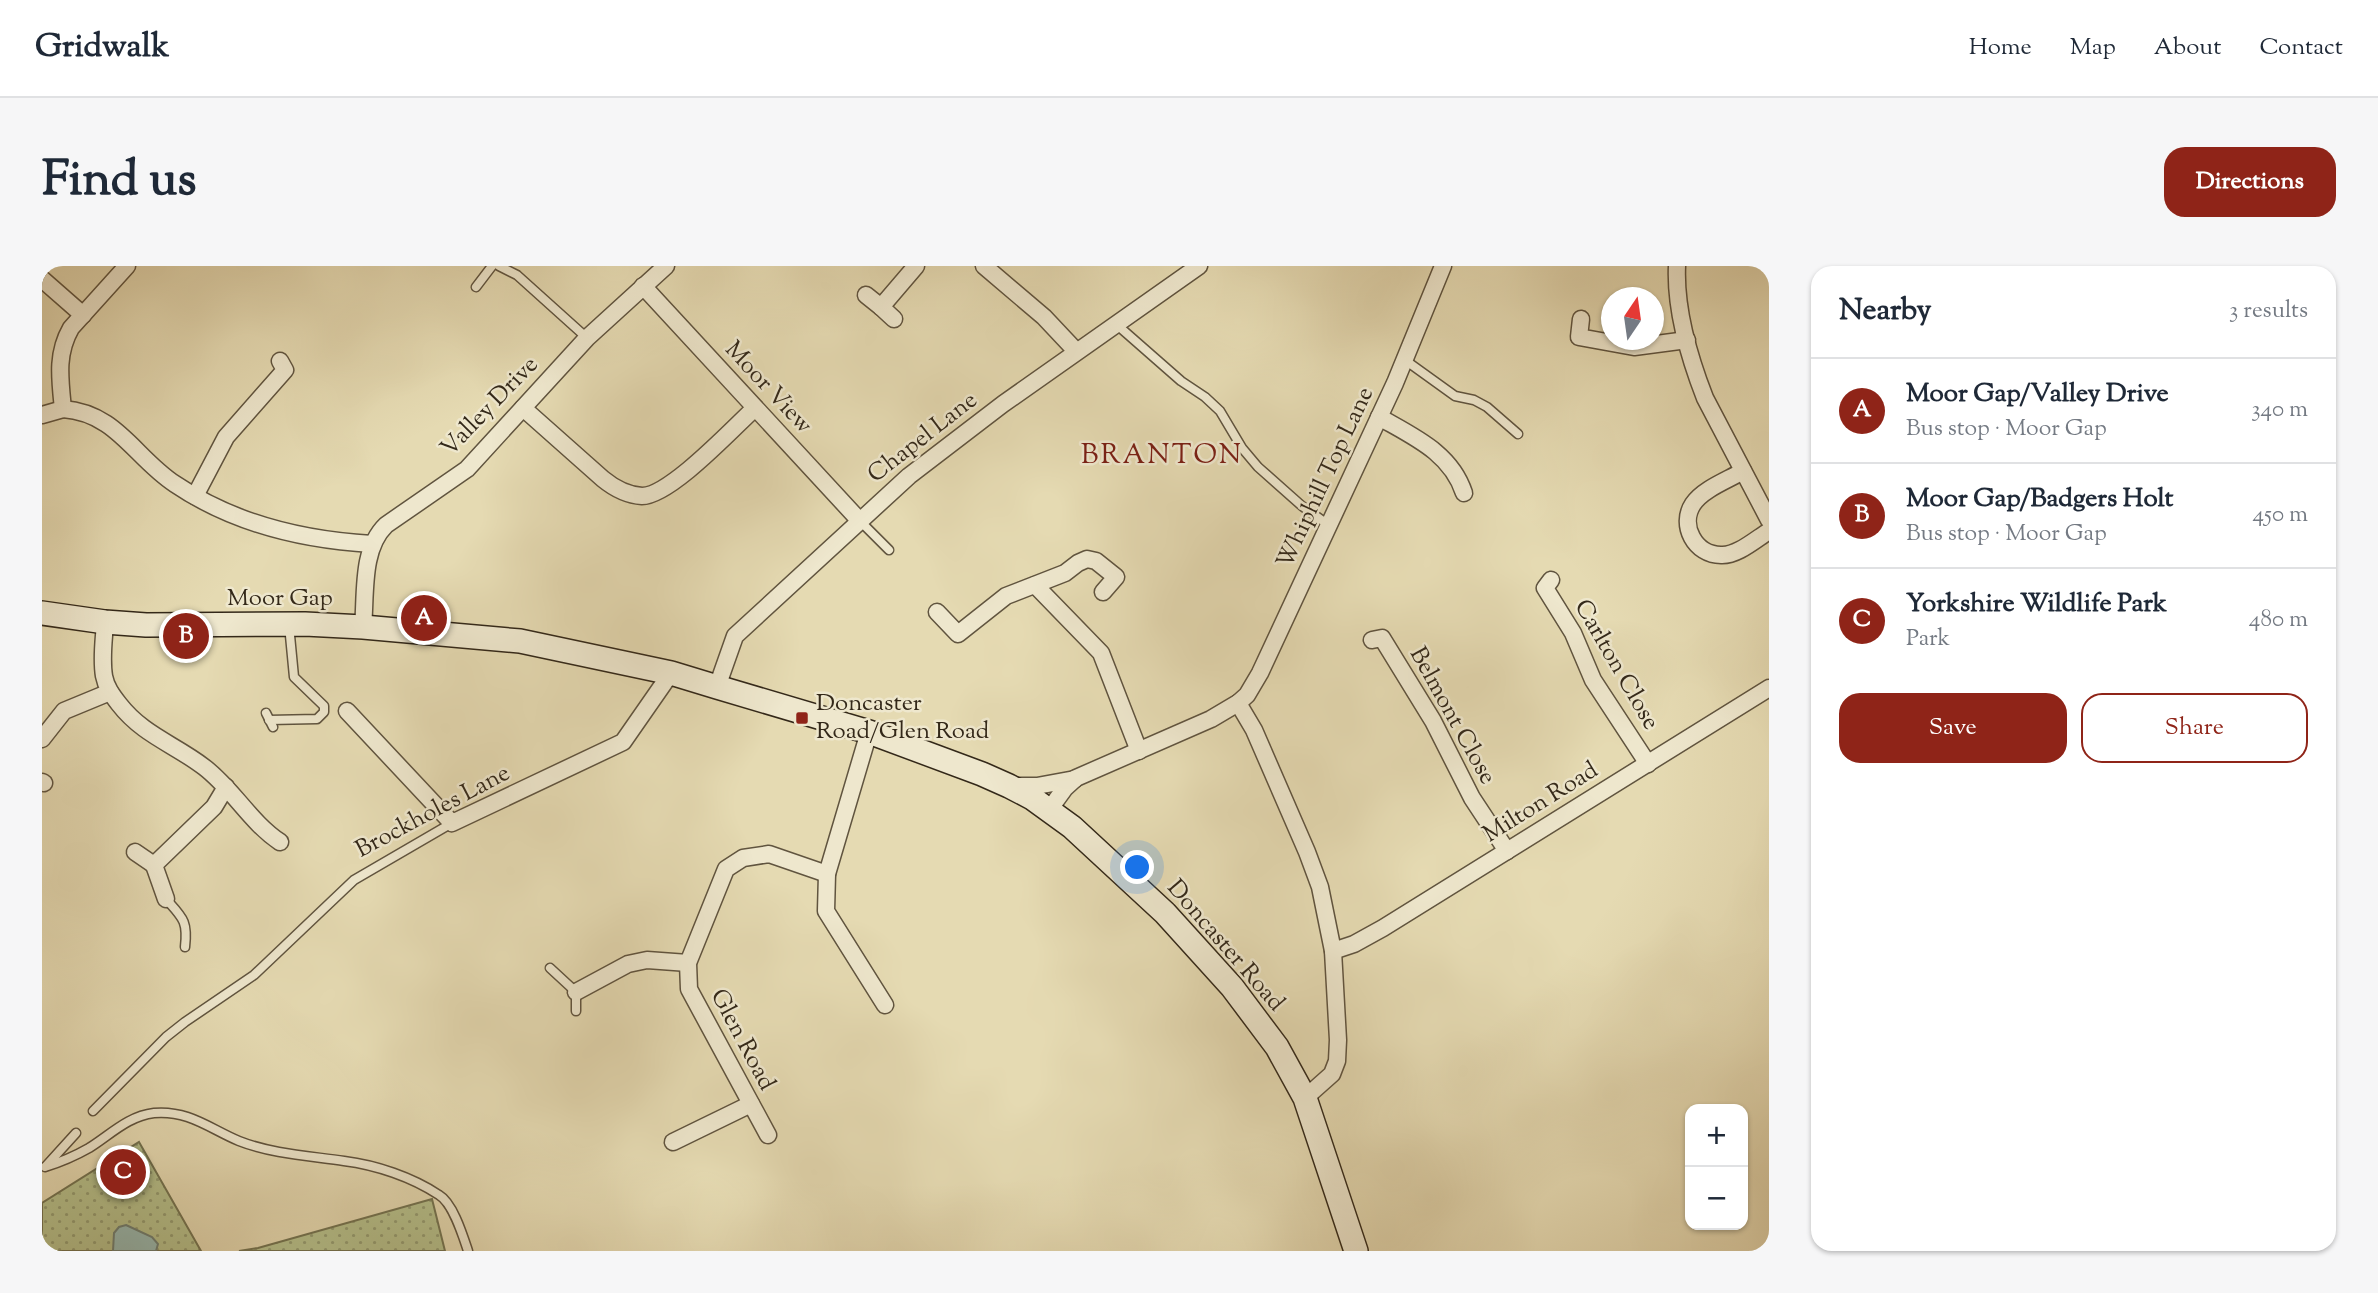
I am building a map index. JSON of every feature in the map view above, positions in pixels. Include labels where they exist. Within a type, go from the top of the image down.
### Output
[{"type":"main road","name":"Moor Gap","points":[[42,613],[146,625],[289,624],[363,627],[520,641],[671,673]]},
{"type":"main road","name":"Doncaster Road","points":[[671,673],[869,732],[982,774],[1009,786],[1049,810],[1102,852],[1204,955],[1277,1047],[1305,1098],[1356,1251]]},
{"type":"street","points":[[63,409],[59,375],[61,349],[71,328],[127,266]]},
{"type":"street","name":"Valley Drive","points":[[372,544],[386,525],[467,469],[587,338],[666,266]]},
{"type":"street","points":[[881,307],[916,266]]},
{"type":"street","points":[[984,266],[1044,317],[1076,351]]},
{"type":"street","name":"Chapel Lane","points":[[717,687],[735,636],[859,520],[950,443],[1199,266]]},
{"type":"street","name":"Whiphill Top Lane","points":[[1049,810],[1075,779],[1191,729],[1238,703],[1253,686],[1330,526],[1405,360],[1443,266]]},
{"type":"street","points":[[1676,266],[1677,289],[1687,340],[1705,398],[1769,520]]},
{"type":"street","points":[[42,279],[83,315]]},
{"type":"street","name":"Moor View","points":[[643,286],[859,520]]},
{"type":"street","points":[[866,295],[894,319]]},
{"type":"street","points":[[1576,354],[1581,319]]},
{"type":"street","points":[[1579,337],[1634,347],[1687,340]]},
{"type":"street","points":[[195,496],[226,437],[287,368]]},
{"type":"street","points":[[523,408],[609,484],[623,492],[644,496],[670,486],[755,408]]},
{"type":"street","points":[[42,415],[63,409],[79,410],[107,422],[161,474],[195,496],[236,516],[317,540],[372,544],[363,627]]},
{"type":"street","points":[[1379,417],[1440,455],[1465,483]]},
{"type":"street","points":[[1743,471],[1694,502],[1689,513],[1691,537],[1699,547],[1721,555],[1731,554],[1769,531]]},
{"type":"street","points":[[937,612],[954,638],[996,602],[1065,573],[1087,559],[1121,571],[1103,592]]},
{"type":"street","points":[[1035,585],[1101,653],[1139,751]]},
{"type":"street","name":"Carlton Close","points":[[1543,585],[1573,633],[1593,680],[1648,764]]},
{"type":"street","points":[[105,622],[104,678],[110,692],[135,723],[204,767],[264,831],[280,842]]},
{"type":"street","name":"Belmont Close","points":[[1380,636],[1433,720],[1472,798],[1507,851]]},
{"type":"street","name":"Brockholes Lane","points":[[452,823],[623,742],[671,673]]},
{"type":"street","name":"Milton Road","points":[[1333,951],[1354,944],[1383,928],[1769,688]]},
{"type":"street","points":[[42,739],[64,711],[110,692]]},
{"type":"street","points":[[1238,703],[1254,730],[1307,852],[1320,887],[1333,951],[1337,1061],[1332,1074],[1305,1098]]},
{"type":"street","points":[[347,711],[452,823]]},
{"type":"street","points":[[869,732],[827,874],[826,911],[885,1005]]},
{"type":"street","points":[[1009,786],[1037,786],[1075,779]]},
{"type":"street","points":[[154,865],[214,807],[226,788]]},
{"type":"street","points":[[135,852],[154,865],[166,899]]},
{"type":"street","points":[[576,992],[628,964],[647,960],[688,963],[726,869],[743,859],[769,854],[827,874]]},
{"type":"street","name":"Glen Road","points":[[688,963],[689,989],[768,1135]]},
{"type":"street","points":[[673,1142],[751,1104]]},
{"type":"lane","points":[[476,287],[492,266]]},
{"type":"lane","points":[[499,266],[517,275],[587,338]]},
{"type":"lane","points":[[1116,324],[1220,411],[1242,448],[1258,467],[1302,506],[1330,526]]},
{"type":"lane","points":[[1405,360],[1455,397],[1474,400],[1487,407],[1518,434]]},
{"type":"lane","points":[[859,520],[889,550]]},
{"type":"lane","points":[[269,720],[317,719],[324,712],[324,706],[293,674],[289,624]]},
{"type":"lane","name":"Brockholes Lane","points":[[93,1111],[166,1037],[254,975],[354,880],[452,823]]},
{"type":"lane","points":[[166,899],[187,928],[185,947]]},
{"type":"lane","points":[[550,968],[576,992],[576,1011]]},
{"type":"lane","points":[[44,1169],[82,1152],[128,1121],[153,1113],[179,1114],[211,1125],[240,1141],[307,1157],[347,1161],[412,1180],[443,1196],[458,1223],[468,1251]]},
{"type":"lane","points":[[44,1169],[76,1133]]},
{"type":"green space","points":[[139,1142],[201,1251],[42,1251],[42,1203]]},
{"type":"green space","points":[[432,1199],[445,1251],[239,1251],[258,1248]]},
{"type":"water","points":[[126,1225],[152,1237],[158,1244],[156,1251],[113,1251],[114,1233],[119,1227]]},
{"type":"place","name":"Moor Gap/Valley Drive","points":[[424,618]]},
{"type":"place","name":"Moor Gap/Badgers Holt","points":[[186,636]]},
{"type":"place","name":"Doncaster Road/Glen Road","points":[[802,718]]},
{"type":"place","name":"Yorkshire Wildlife Park","points":[[123,1172]]},
{"type":"district","name":"BRANTON","points":[[1162,456]]}]
